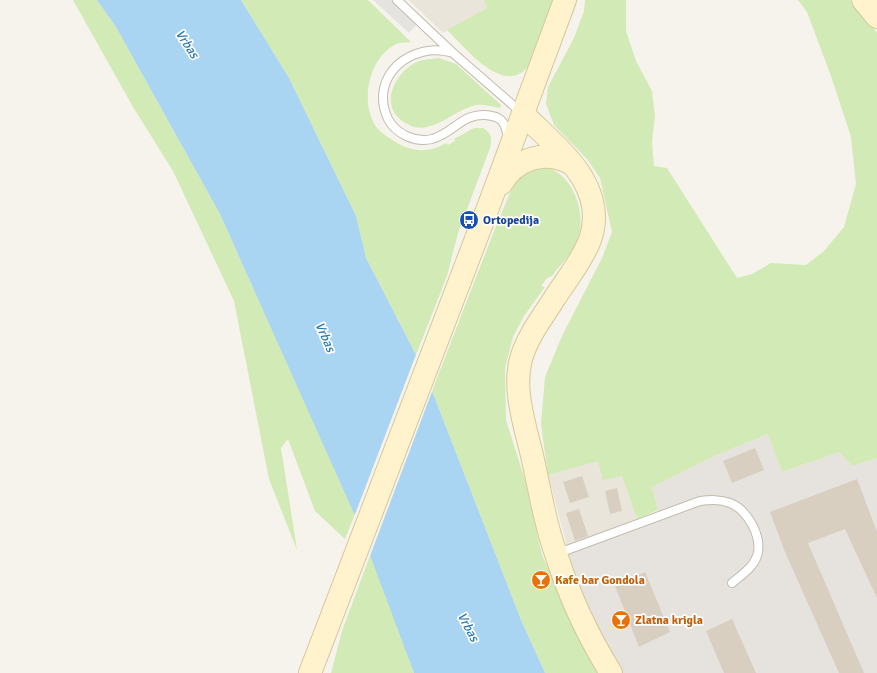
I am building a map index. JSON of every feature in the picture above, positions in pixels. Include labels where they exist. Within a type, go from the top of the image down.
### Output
[{"type":"street","points":[[310,673],[326,626],[490,205],[565,0]]},
{"type":"street","points":[[863,0],[877,17]]},
{"type":"street","points":[[523,114],[575,166],[588,185],[591,197],[593,227],[589,241],[582,256],[532,333],[521,359],[519,383],[522,414],[555,554],[593,641],[611,673]]},
{"type":"street","points":[[490,205],[503,182],[511,172],[528,158],[553,156],[564,159],[575,166]]},
{"type":"lane","points":[[397,0],[453,53],[523,114]]},
{"type":"lane","points":[[453,53],[443,50],[426,50],[410,56],[399,63],[390,75],[384,94],[385,111],[398,131],[418,139],[432,139],[444,134],[466,119],[475,115],[494,116],[501,119],[507,131],[508,150],[504,165]]},
{"type":"lane","points":[[555,554],[700,500],[716,499],[732,503],[750,519],[758,538],[757,555],[752,565],[732,583]]},
{"type":"shaded area","points":[[373,0],[394,0],[419,22],[409,33]]},
{"type":"shaded area","points":[[409,0],[484,0],[487,8],[443,33]]},
{"type":"shaded area","points":[[769,434],[782,472],[839,452],[852,466],[877,458],[877,673],[614,673],[555,554],[660,516],[652,487],[714,456]]},
{"type":"shaded area","points":[[598,460],[622,476],[637,519],[567,546],[548,475]]},
{"type":"green space","points":[[73,0],[97,0],[116,27],[220,214],[355,514],[345,539],[315,511],[288,439],[281,448],[297,550],[269,479],[234,301],[173,171],[133,107]]},
{"type":"green space","points":[[241,0],[368,0],[411,42],[398,43],[387,50],[379,59],[370,80],[368,104],[370,115],[379,130],[398,144],[412,149],[422,150],[434,149],[446,143],[448,145],[455,141],[454,139],[474,128],[483,128],[490,134],[490,148],[458,233],[447,276],[416,355],[366,258],[356,216],[289,78]]},
{"type":"green space","points":[[484,0],[558,0],[530,64],[520,73],[509,76],[498,74],[475,58],[447,30],[487,8]]},
{"type":"green space","points":[[585,0],[626,0],[626,31],[636,61],[652,91],[655,116],[652,142],[654,166],[667,168],[737,278],[752,274],[771,263],[806,265],[824,251],[844,227],[856,184],[851,137],[831,76],[807,12],[798,0],[850,0],[877,33],[877,458],[852,466],[839,452],[782,472],[768,434],[714,456],[652,487],[658,510],[637,519],[622,476],[603,480],[598,461],[548,475],[541,424],[545,377],[562,336],[602,258],[612,232],[600,178],[587,159],[554,125],[546,104],[548,87],[574,38],[584,11]]},
{"type":"green space","points":[[439,58],[456,64],[501,105],[500,108],[477,105],[467,108],[439,123],[421,128],[411,126],[401,120],[395,113],[392,106],[391,98],[396,81],[401,74],[415,63]]},
{"type":"green space","points":[[536,167],[551,169],[559,174],[572,189],[581,219],[580,229],[578,238],[573,248],[552,276],[547,278],[541,286],[545,287],[524,316],[513,337],[505,368],[506,420],[525,480],[542,555],[570,619],[598,673],[545,673],[521,620],[432,391],[509,195],[518,179]]},
{"type":"green space","points":[[371,553],[414,673],[331,673],[342,631]]},
{"type":"water","name":"Vrbas","points":[[97,0],[241,0],[289,78],[356,216],[366,258],[416,355],[432,391],[521,620],[545,673],[414,673],[357,520],[220,214],[116,27]]},
{"type":"pier","points":[[417,352],[433,389],[370,556],[354,517]]},
{"type":"building","points":[[755,448],[764,470],[732,483],[723,461]]},
{"type":"building","points":[[582,476],[589,497],[570,503],[563,482]]},
{"type":"building","points":[[857,479],[877,532],[877,598],[845,529],[808,543],[864,673],[839,673],[785,552],[770,512]]},
{"type":"building","points":[[617,488],[622,511],[610,514],[605,491]]},
{"type":"building","points":[[579,509],[588,536],[575,541],[566,513]]},
{"type":"building","points":[[645,572],[670,632],[639,647],[615,586]]},
{"type":"building","points":[[732,619],[756,673],[724,673],[706,631]]},
{"type":"place","name":"Ortopedija","points":[[469,220]]},
{"type":"place","name":"Kafe bar Gondola","points":[[541,580]]},
{"type":"place","name":"Zlatna krigla","points":[[621,620]]}]
